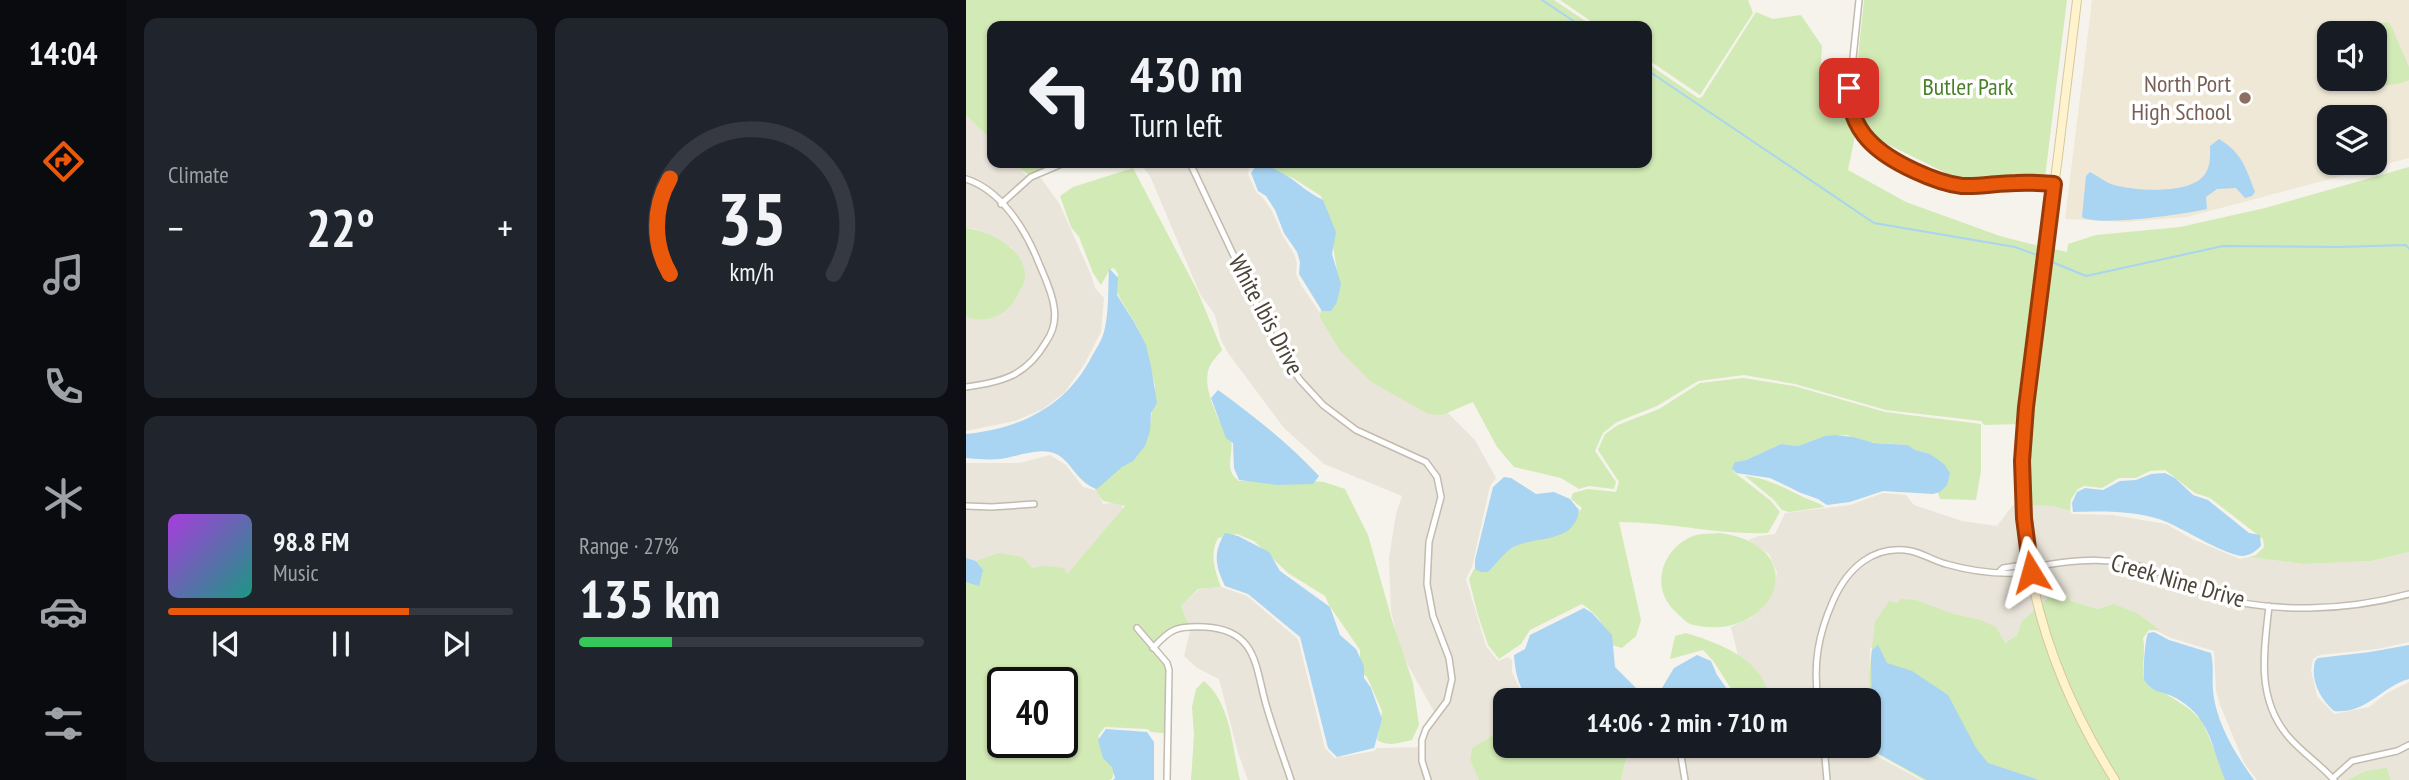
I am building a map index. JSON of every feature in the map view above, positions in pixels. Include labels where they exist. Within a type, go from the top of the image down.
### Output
[{"type":"street","points":[[1859,0],[1849,96],[1855,122],[1870,144],[1888,158],[1945,183],[1967,186],[2019,182],[2054,184]]},
{"type":"street","points":[[2077,0],[2026,407],[2022,480],[2030,568],[2045,634],[2058,671],[2084,727],[2115,780]]},
{"type":"street","points":[[1001,204],[1031,177],[1052,168]]},
{"type":"street","name":"White Ibis Drive","points":[[1192,168],[1274,341],[1290,368],[1308,390],[1332,412],[1370,438],[1426,462],[1437,477],[1441,497],[1429,542],[1427,584],[1433,617],[1451,663],[1451,690]]},
{"type":"street","points":[[966,180],[984,188],[1020,225],[1054,303],[1053,326],[1038,355],[1019,373],[966,387]]},
{"type":"street","points":[[966,506],[1034,504]]},
{"type":"street","name":"Creek Nine Drive","points":[[1817,688],[1815,661],[1822,628],[1842,582],[1851,570],[1864,560],[1885,551],[1905,550],[1959,567],[2003,574],[2090,559],[2118,561],[2145,567],[2208,595],[2269,606],[2350,605],[2409,594]]},
{"type":"street","points":[[2269,606],[2263,677],[2269,702],[2287,735],[2333,779],[2356,759],[2397,751],[2409,745]]},
{"type":"street","points":[[1153,648],[1172,630],[1185,626],[1222,630],[1243,642],[1258,667],[1264,699],[1291,780]]},
{"type":"street","points":[[1137,628],[1167,663],[1169,670],[1167,780]]},
{"type":"street","points":[[1428,780],[1422,761],[1422,740],[1426,729],[1444,706],[1451,690],[1461,692]]},
{"type":"street","points":[[1681,758],[1685,780]]},
{"type":"street","points":[[1826,758],[1827,780]]},
{"type":"shaded area","name":"North Port High School","points":[[2092,0],[2409,0],[2409,158],[2387,164],[2387,105],[2317,105],[2317,175],[2345,175],[2187,217],[2124,222],[2065,219]]},
{"type":"shaded area","points":[[966,115],[987,136],[987,168],[1019,168],[1026,175],[1040,177],[1059,203],[1095,288],[1104,298],[1101,332],[1085,363],[1065,392],[1043,409],[1015,421],[966,431],[966,317],[968,318],[1012,248],[995,237],[966,228]]},
{"type":"shaded area","points":[[1144,168],[1248,168],[1248,174],[1256,192],[1272,211],[1294,254],[1296,274],[1301,285],[1320,313],[1447,412],[1475,440],[1496,478],[1490,486],[1472,567],[1466,579],[1486,646],[1498,661],[1508,657],[1512,660],[1512,672],[1519,688],[1493,688],[1493,736],[1472,748],[1470,760],[1479,780],[1248,780],[1238,753],[1219,679],[1197,668],[1184,656],[1190,631],[1181,606],[1199,589],[1221,587],[1247,596],[1298,639],[1325,748],[1335,758],[1374,751],[1377,748],[1421,747],[1426,733],[1437,717],[1401,653],[1391,611],[1389,558],[1396,514],[1402,496],[1324,464],[1284,428],[1228,353],[1221,340],[1215,315],[1200,294],[1150,176]]},
{"type":"shaded area","points":[[1050,455],[1066,465],[1083,487],[1098,491],[1103,504],[1121,502],[1123,509],[1065,576],[984,559],[976,561],[966,558],[966,463],[1019,463]]},
{"type":"shaded area","points":[[1883,493],[1906,495],[1914,505],[1962,521],[1997,526],[2013,505],[2019,505],[2035,609],[2022,621],[2017,635],[2005,643],[1978,619],[1950,613],[1895,609],[1870,649],[1869,688],[1760,688],[1740,664],[1731,627],[1751,618],[1763,608],[1775,586],[1777,572],[1769,554],[1748,540],[1775,534],[1785,513],[1850,505]]},
{"type":"shaded area","points":[[2026,505],[2053,506],[2072,514],[2112,515],[2166,524],[2192,539],[2240,559],[2249,557],[2303,564],[2371,561],[2409,552],[2409,642],[2377,649],[2320,655],[2313,659],[2311,670],[2317,696],[2334,714],[2369,707],[2387,693],[2409,682],[2409,780],[2391,780],[2387,768],[2365,771],[2347,780],[2257,780],[2244,763],[2220,705],[2216,691],[2214,651],[2149,630],[2150,628],[2106,611],[2071,601],[2041,604]]},
{"type":"shaded area","points":[[1626,758],[1881,758],[1921,780],[1621,780]]},
{"type":"green space","points":[[966,0],[1554,0],[1586,21],[987,21],[987,136],[966,115]]},
{"type":"green space","points":[[1560,0],[1748,0],[1753,13],[1700,95],[1652,62],[1652,21],[1591,21]]},
{"type":"green space","name":"Butler Park","points":[[1864,0],[2067,0],[2045,177],[1960,180],[1873,137],[1854,96]]},
{"type":"green space","points":[[1756,12],[1773,19],[1801,15],[1822,46],[1819,99],[1849,116],[1856,131],[1848,170],[1906,202],[2000,236],[2043,247],[2021,424],[1984,425],[1981,421],[1886,410],[1795,384],[1744,375],[1698,381],[1657,406],[1617,422],[1603,433],[1595,451],[1616,482],[1614,489],[1589,486],[1579,489],[1561,478],[1514,467],[1497,447],[1473,402],[1442,415],[1428,414],[1370,381],[1341,352],[1320,318],[1321,308],[1338,276],[1327,211],[1321,196],[1272,168],[1652,168],[1652,66],[1698,98],[1702,97]]},
{"type":"green space","points":[[2387,22],[2390,23],[2409,67],[2409,80],[2387,85]]},
{"type":"green space","points":[[2409,167],[2409,552],[2371,561],[2303,564],[2249,557],[2256,555],[2264,547],[2263,539],[2210,498],[2195,493],[2165,470],[2150,471],[2136,478],[2119,478],[2102,488],[2084,486],[2078,489],[2071,499],[2070,511],[2053,506],[2026,505],[2030,409],[2050,248],[2067,252],[2068,244],[2096,235],[2180,227],[2265,208]]},
{"type":"green space","points":[[1019,168],[1058,168],[1040,176]]},
{"type":"green space","points":[[1133,168],[1197,290],[1222,350],[1210,366],[1207,381],[1214,409],[1230,437],[1230,467],[1234,477],[1239,481],[1324,482],[1345,489],[1368,535],[1413,683],[1419,725],[1412,740],[1390,744],[1377,740],[1382,711],[1367,677],[1360,671],[1360,650],[1325,596],[1288,573],[1254,541],[1237,534],[1218,538],[1215,544],[1214,562],[1221,587],[1198,589],[1181,606],[1189,627],[1178,629],[1153,647],[1165,660],[1170,673],[1171,734],[1151,732],[1147,729],[1105,727],[1098,736],[1115,768],[1112,779],[1109,780],[966,780],[966,581],[983,570],[976,561],[999,553],[1022,557],[1032,568],[1064,568],[1067,574],[1125,506],[1103,501],[1093,486],[1126,464],[1149,430],[1154,399],[1155,386],[1145,345],[1114,288],[1118,274],[1114,268],[1110,269],[1101,285],[1093,273],[1079,237],[1071,227],[1060,196],[1073,187]]},
{"type":"green space","points":[[966,228],[985,233],[1005,243],[1020,258],[1024,267],[1024,281],[1015,300],[997,316],[983,319],[966,317]]},
{"type":"green space","points":[[1743,378],[1794,386],[1885,412],[1981,424],[1981,471],[1976,500],[1940,499],[1938,493],[1947,484],[1940,462],[1930,454],[1914,450],[1908,445],[1865,442],[1847,435],[1825,436],[1798,446],[1781,444],[1746,460],[1735,462],[1734,472],[1771,501],[1780,512],[1768,533],[1619,522],[1641,620],[1636,636],[1622,648],[1609,644],[1600,621],[1582,604],[1530,630],[1521,644],[1499,659],[1488,645],[1477,612],[1469,579],[1474,569],[1484,569],[1518,544],[1574,518],[1582,508],[1571,499],[1573,493],[1588,489],[1616,492],[1619,482],[1598,450],[1605,434],[1618,425],[1659,409],[1700,383]]},
{"type":"green space","points":[[1745,476],[1773,483],[1825,507],[1789,512],[1782,510]]},
{"type":"green space","points":[[1720,533],[1750,542],[1768,556],[1775,573],[1773,591],[1763,607],[1745,620],[1722,627],[1691,624],[1668,603],[1661,582],[1662,570],[1673,550],[1682,542],[1696,535]]},
{"type":"green space","points":[[2060,588],[2071,601],[2098,609],[2114,604],[2138,614],[2160,630],[2149,630],[2143,638],[2144,680],[2188,708],[2202,721],[2227,780],[2119,780],[2087,726],[2061,669],[2041,604]]},
{"type":"green space","points":[[1900,599],[1916,600],[1950,613],[1978,619],[1996,627],[2005,643],[2017,635],[2022,621],[2035,609],[2067,698],[2111,780],[1924,780],[1881,756],[1881,688],[1869,688],[1869,675],[1875,622],[1889,601],[1898,603]]},
{"type":"green space","points":[[1686,633],[1736,654],[1753,666],[1766,688],[1731,688],[1703,650],[1670,659],[1675,636]]},
{"type":"green space","points":[[1204,681],[1213,690],[1225,713],[1240,780],[1191,780],[1194,735],[1192,707],[1196,689]]},
{"type":"green space","points":[[1493,735],[1493,758],[1626,758],[1621,780],[1479,780],[1470,760],[1472,748]]},
{"type":"green space","points":[[2387,768],[2391,780],[2347,780],[2365,771]]},
{"type":"water","points":[[2219,139],[2233,150],[2242,162],[2255,192],[2252,196],[2245,198],[2236,188],[2217,189],[2206,197],[2207,209],[2123,220],[2091,220],[2082,217],[2086,176],[2090,172],[2111,184],[2136,189],[2162,190],[2188,185],[2205,174],[2209,164],[2210,146]]},
{"type":"water","points":[[1254,168],[1274,168],[1323,200],[1336,232],[1332,254],[1341,284],[1337,302],[1331,311],[1322,311],[1299,274],[1297,252],[1284,233],[1275,210],[1266,196],[1258,191],[1251,173]]},
{"type":"water","points":[[1109,268],[1118,278],[1117,295],[1146,345],[1151,366],[1157,403],[1151,413],[1150,431],[1145,446],[1133,461],[1097,489],[1083,481],[1063,458],[1050,452],[1031,452],[1000,459],[966,458],[966,434],[1005,427],[1040,412],[1069,389],[1082,374],[1104,332],[1108,309]]},
{"type":"water","points":[[1218,390],[1308,464],[1319,476],[1313,484],[1277,485],[1239,480],[1234,468],[1233,443],[1226,438],[1211,398]]},
{"type":"water","points":[[1835,435],[1874,443],[1908,445],[1930,454],[1944,464],[1950,473],[1947,485],[1940,492],[1933,494],[1883,491],[1850,502],[1827,505],[1770,478],[1736,473],[1732,468],[1735,462],[1746,460],[1781,444],[1798,446]]},
{"type":"water","points":[[2165,473],[2175,478],[2193,495],[2208,500],[2249,533],[2260,535],[2261,546],[2248,555],[2236,555],[2158,519],[2134,514],[2073,512],[2072,503],[2077,492],[2085,488],[2103,490],[2120,481]]},
{"type":"water","points":[[1504,477],[1511,478],[1536,494],[1554,492],[1570,499],[1579,510],[1570,529],[1562,534],[1512,548],[1488,572],[1481,572],[1475,569],[1475,560],[1493,487]]},
{"type":"water","points":[[1225,533],[1238,536],[1269,552],[1280,571],[1330,607],[1340,635],[1356,649],[1364,666],[1364,678],[1371,688],[1382,719],[1374,748],[1337,757],[1328,748],[1300,637],[1248,594],[1225,586],[1219,572],[1217,553]]},
{"type":"water","points":[[966,558],[976,561],[983,570],[979,586],[966,582]]},
{"type":"water","points":[[1584,608],[1612,635],[1615,667],[1636,688],[1521,688],[1514,655],[1525,649],[1530,635]]},
{"type":"water","points":[[2154,632],[2169,640],[2211,653],[2213,691],[2218,715],[2234,749],[2254,780],[2225,780],[2208,734],[2196,714],[2176,698],[2155,690],[2144,680],[2147,636],[2148,633]]},
{"type":"water","points":[[1878,645],[1887,663],[1912,671],[1948,695],[1976,748],[1988,763],[2039,780],[1927,780],[1881,755],[1881,688],[1871,688],[1872,650]]},
{"type":"water","points":[[2409,645],[2409,679],[2365,704],[2346,711],[2334,711],[2324,701],[2314,675],[2315,661],[2318,658]]},
{"type":"water","points":[[1697,655],[1711,661],[1726,688],[1662,688],[1674,668]]},
{"type":"water","points":[[1106,729],[1147,732],[1154,742],[1154,780],[1113,780],[1115,778],[1112,767],[1103,758],[1098,740]]},
{"type":"waterway","points":[[1542,0],[1574,21]]},
{"type":"waterway","points":[[1652,73],[1874,223],[2015,247],[2042,257]]},
{"type":"waterway","points":[[2047,260],[2086,276],[2223,246],[2406,245],[2409,249]]},
{"type":"place","name":"North Port High School","points":[[2245,98]]},
{"type":"route","points":[[1849,88],[1852,114],[1859,130],[1881,153],[1911,169],[1960,186],[2019,182],[2054,184],[2026,407],[2022,461],[2024,518],[2031,572]]}]
